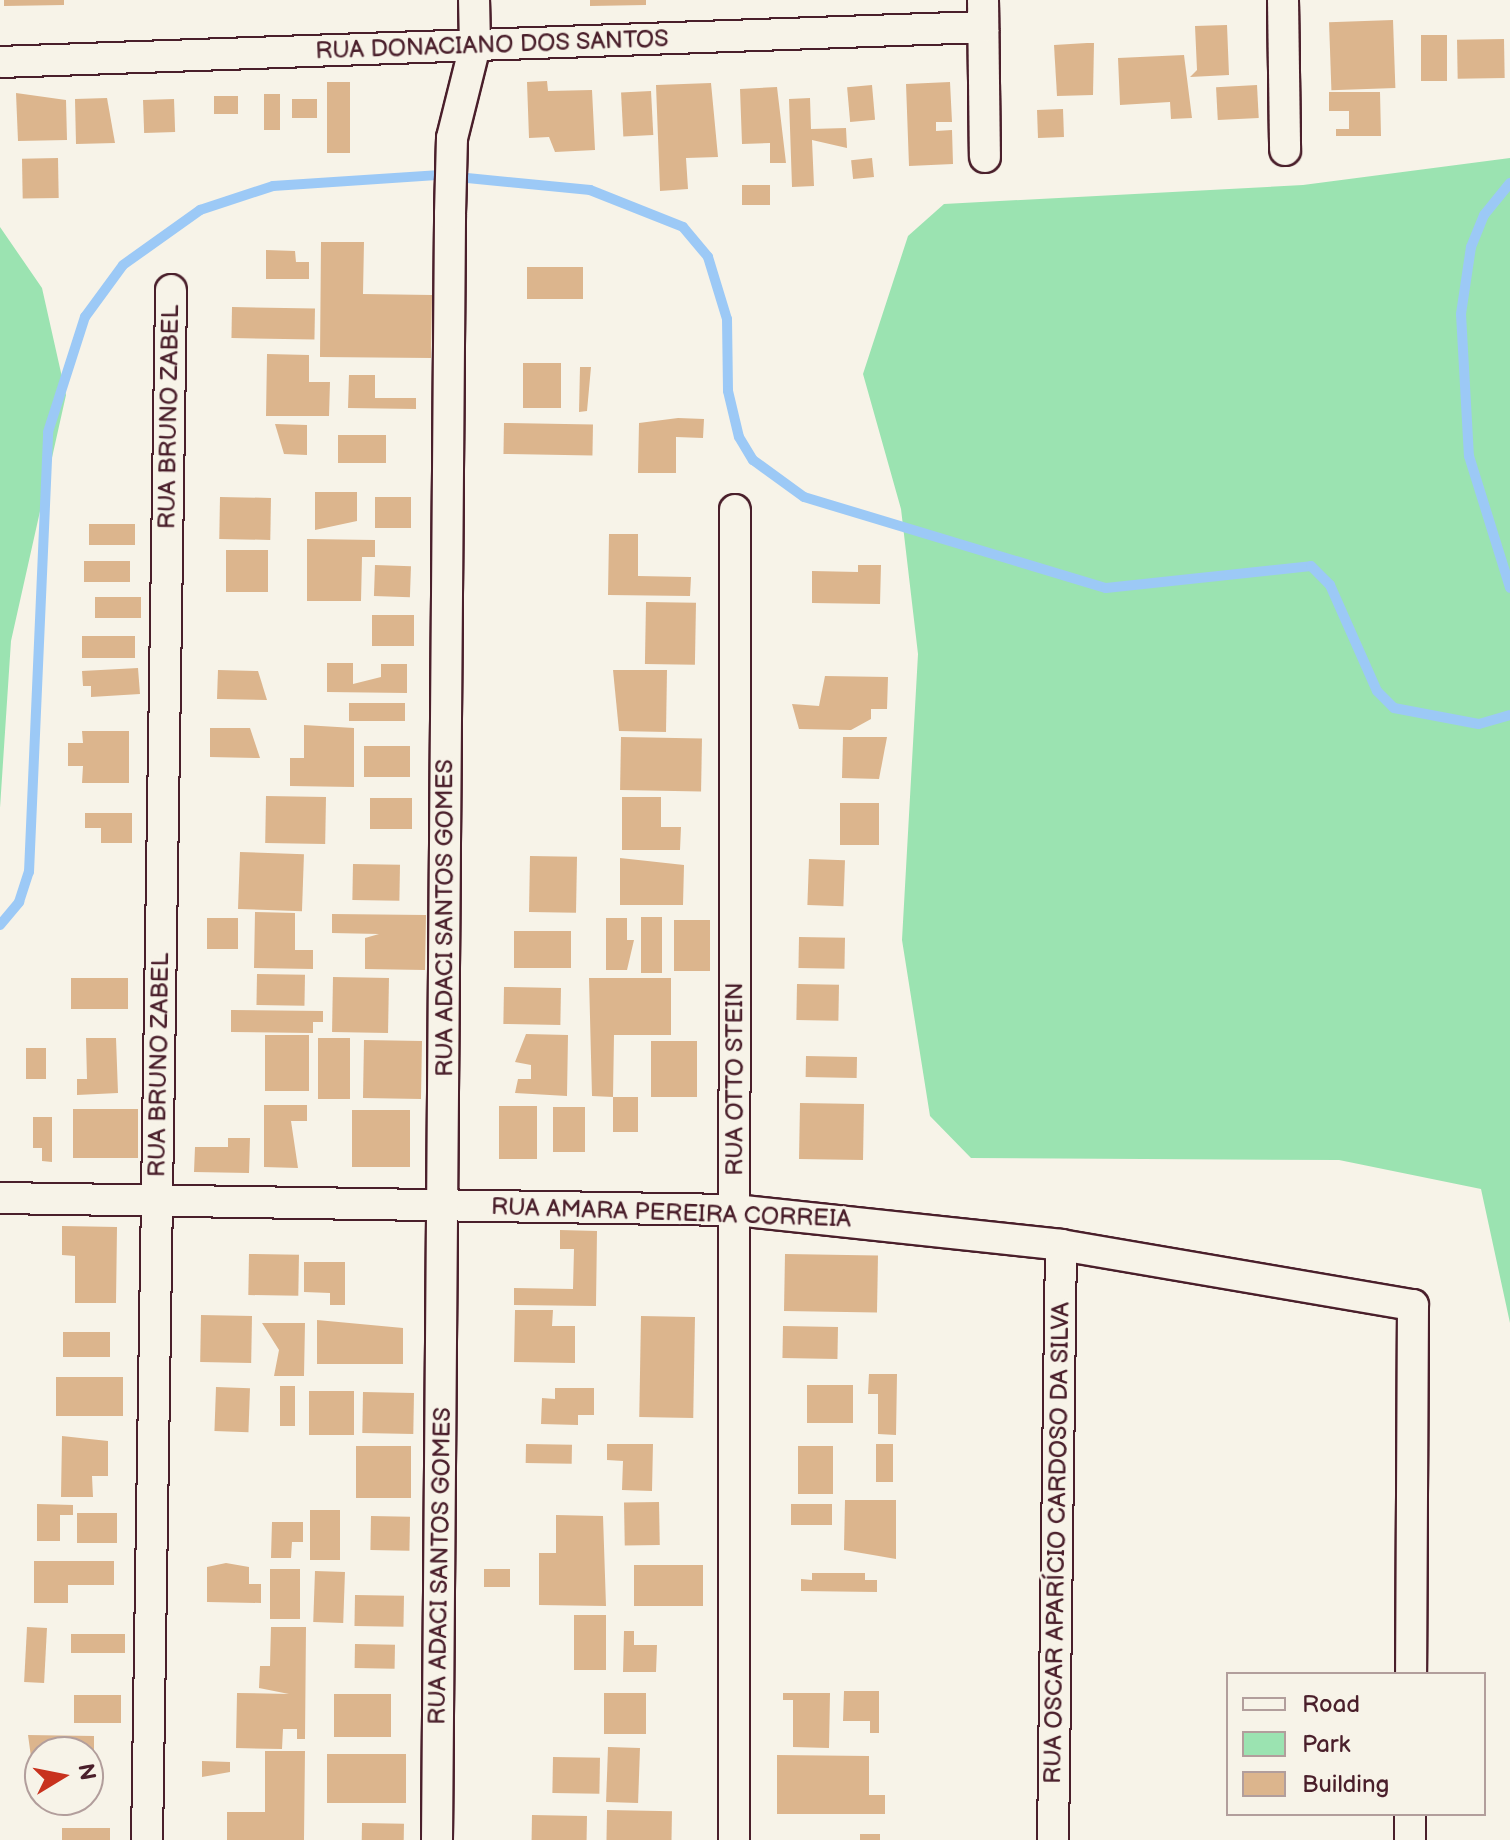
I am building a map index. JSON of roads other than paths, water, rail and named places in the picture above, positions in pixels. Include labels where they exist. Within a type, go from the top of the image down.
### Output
[{"type":"street","name":"RUA ADACI SANTOS GOMES","points":[[437,1840],[450,214],[452,138],[475,46],[474,0]]},
{"type":"street","points":[[1283,0],[1285,150]]},
{"type":"street","name":"RUA DONACIANO DOS SANTOS","points":[[0,62],[475,46],[983,14]]},
{"type":"street","points":[[983,14],[985,157]]},
{"type":"street","name":"RUA BRUNO ZABEL","points":[[147,1840],[171,290]]},
{"type":"street","name":"RUA OTTO STEIN","points":[[734,1840],[735,510]]},
{"type":"street","name":"RUA AMARA PEREIRA CORREIA","points":[[9,1198],[735,1210],[1061,1245],[1413,1305],[1411,1672]]},
{"type":"street","name":"RUA OSCAR APARÍCIO CARDOSO DA SILVA","points":[[1053,1840],[1061,1245]]},
{"type":"street","points":[[1410,1816],[1410,1840]]},
{"type":"waterway","points":[[0,925],[19,902],[29,872],[48,432],[85,317],[123,265],[200,210],[273,186],[437,175],[590,190],[683,227],[708,257],[727,319],[728,391],[739,437],[753,460],[804,497],[1106,588],[1311,566],[1330,585],[1377,691],[1394,708],[1479,724],[1510,715]]},
{"type":"waterway","points":[[1510,183],[1484,215],[1471,247],[1461,314],[1469,456],[1510,588]]}]
